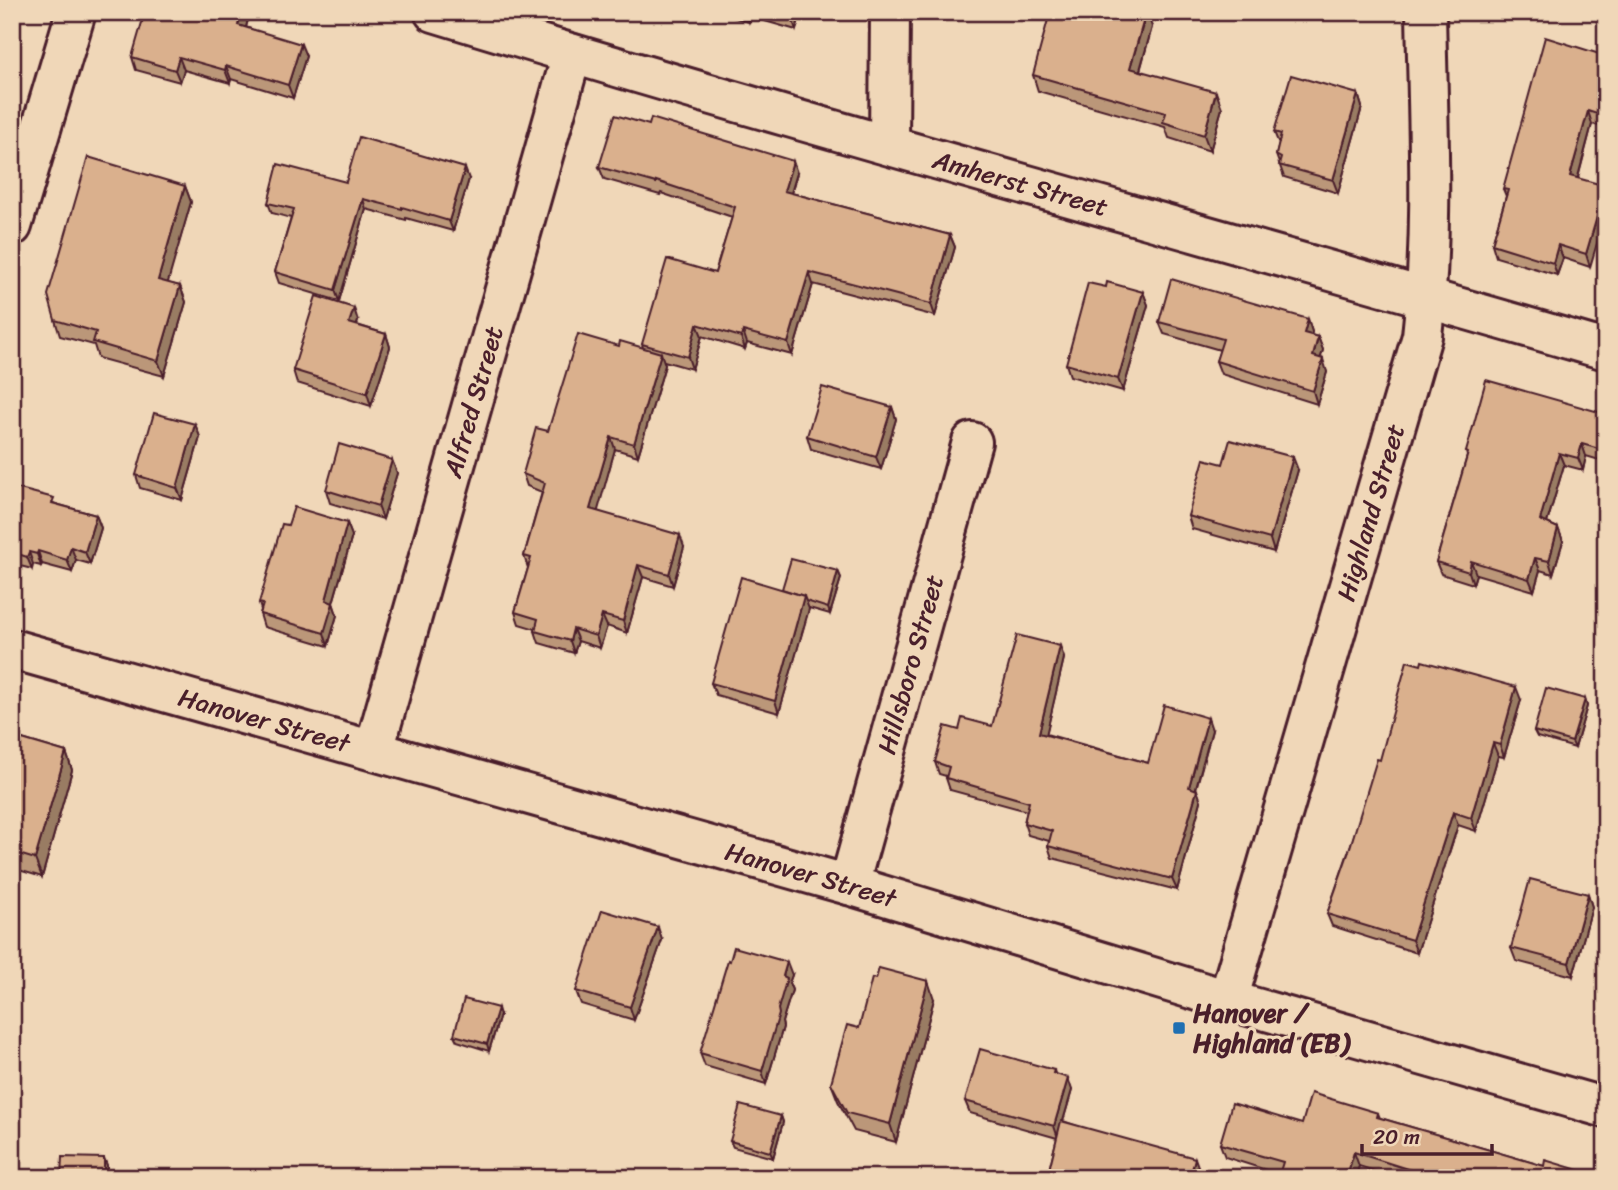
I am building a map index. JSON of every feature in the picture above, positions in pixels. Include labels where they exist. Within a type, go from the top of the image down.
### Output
[{"type":"street","points":[[12,226],[76,12]]},
{"type":"street","name":"Amherst Street","points":[[434,12],[572,54],[1606,350]]},
{"type":"street","points":[[889,144],[890,12]]},
{"type":"street","name":"Highland Street","points":[[1228,1000],[1422,336],[1426,297],[1429,182],[1426,12]]},
{"type":"street","name":"Alfred Street","points":[[374,750],[572,54]]},
{"type":"street","name":"Hillsboro Street","points":[[849,885],[972,442]]},
{"type":"street","name":"Hanover Street","points":[[12,649],[849,885],[1228,1000],[1606,1108]]},
{"type":"building","points":[[145,12],[242,12],[238,25],[301,44],[288,85],[226,66],[225,70],[179,57],[175,70],[132,57]]},
{"type":"building","points":[[773,12],[793,12],[792,18]]},
{"type":"building","points":[[1050,12],[1146,12],[1130,68],[1216,92],[1204,135],[1163,122],[1166,113],[1033,75]]},
{"type":"building","points":[[1545,37],[1606,56],[1606,117],[1588,111],[1570,176],[1606,186],[1586,254],[1558,245],[1553,263],[1492,244],[1508,190],[1503,189]]},
{"type":"building","points":[[1291,75],[1358,94],[1333,180],[1279,165],[1281,158],[1276,155],[1281,134],[1274,132]]},
{"type":"building","points":[[615,115],[649,125],[651,118],[793,161],[784,191],[950,235],[931,304],[809,272],[788,343],[743,331],[741,337],[697,324],[688,357],[642,344],[667,259],[715,273],[735,207],[656,181],[599,167]]},
{"type":"building","points":[[359,137],[465,168],[449,221],[363,199],[335,290],[275,272],[294,209],[268,203],[278,164],[346,182]]},
{"type":"building","points":[[88,157],[185,186],[158,280],[180,286],[158,361],[93,342],[96,332],[55,320],[48,295]]},
{"type":"building","points":[[1171,279],[1308,319],[1304,333],[1318,337],[1313,356],[1323,359],[1313,391],[1216,361],[1223,339],[1159,322]]},
{"type":"building","points":[[1107,282],[1143,292],[1118,379],[1066,364],[1088,283],[1106,287]]},
{"type":"building","points":[[316,296],[354,308],[349,323],[386,334],[367,393],[293,370]]},
{"type":"building","points":[[578,334],[619,346],[620,341],[661,353],[634,444],[611,437],[590,509],[680,535],[669,574],[638,565],[623,621],[602,615],[596,636],[573,629],[570,641],[535,631],[538,619],[515,612],[531,558],[524,556],[545,483],[523,474],[536,428],[548,431]]},
{"type":"building","points":[[1486,380],[1606,414],[1606,451],[1582,444],[1578,458],[1559,453],[1540,520],[1558,528],[1549,561],[1535,558],[1529,579],[1471,561],[1469,572],[1436,562]]},
{"type":"building","points":[[822,387],[892,407],[876,457],[807,436]]},
{"type":"building","points":[[154,413],[195,424],[177,488],[136,475]]},
{"type":"building","points":[[1230,440],[1293,457],[1270,539],[1188,516],[1204,459],[1223,464]]},
{"type":"building","points":[[339,444],[392,460],[378,506],[326,490]]},
{"type":"building","points":[[12,487],[54,498],[52,503],[96,515],[85,552],[71,547],[67,560],[38,551],[37,554],[29,552],[27,557],[12,552]]},
{"type":"building","points":[[294,507],[347,523],[326,600],[333,603],[324,633],[260,614],[263,604],[259,603],[282,524],[288,525]]},
{"type":"building","points":[[791,559],[838,571],[828,608],[782,589]]},
{"type":"building","points":[[741,577],[804,596],[775,701],[711,683]]},
{"type":"building","points":[[1017,635],[1060,646],[1039,733],[1148,763],[1164,705],[1208,718],[1189,787],[1197,790],[1172,879],[1048,846],[1052,831],[1024,823],[1029,802],[946,778],[949,767],[935,762],[945,726],[959,730],[962,718],[992,726]]},
{"type":"building","points":[[1407,661],[1421,665],[1422,661],[1516,687],[1500,745],[1493,743],[1471,818],[1453,812],[1412,940],[1327,914],[1377,759],[1380,760]]},
{"type":"building","points":[[1546,688],[1585,699],[1572,742],[1534,731]]},
{"type":"building","points":[[12,736],[66,752],[35,859],[12,852]]},
{"type":"building","points":[[1530,879],[1588,894],[1569,963],[1511,948]]},
{"type":"building","points":[[602,910],[658,927],[630,1007],[576,991]]},
{"type":"building","points":[[734,947],[787,962],[783,976],[787,978],[779,1014],[762,1071],[700,1053]]},
{"type":"building","points":[[879,968],[928,981],[890,1124],[847,1113],[831,1083],[847,1025],[859,1028],[872,978],[876,979]]},
{"type":"building","points":[[464,999],[498,1008],[487,1044],[454,1035]]},
{"type":"building","points":[[980,1049],[1054,1070],[1053,1073],[1068,1078],[1054,1126],[965,1101]]},
{"type":"building","points":[[1311,1093],[1378,1113],[1377,1117],[1544,1166],[1545,1160],[1605,1178],[1416,1178],[1417,1172],[1354,1152],[1349,1169],[1344,1170],[1342,1178],[1330,1175],[1329,1178],[1278,1178],[1283,1162],[1220,1144],[1232,1103],[1302,1124]]},
{"type":"building","points":[[740,1105],[781,1116],[770,1152],[730,1141]]},
{"type":"building","points":[[1061,1121],[1195,1158],[1190,1178],[1047,1178]]},
{"type":"building","points":[[62,1157],[104,1158],[104,1178],[61,1178]]},
{"type":"place","name":"Hanover / Highland (EB)","points":[[1179,1028]]}]
